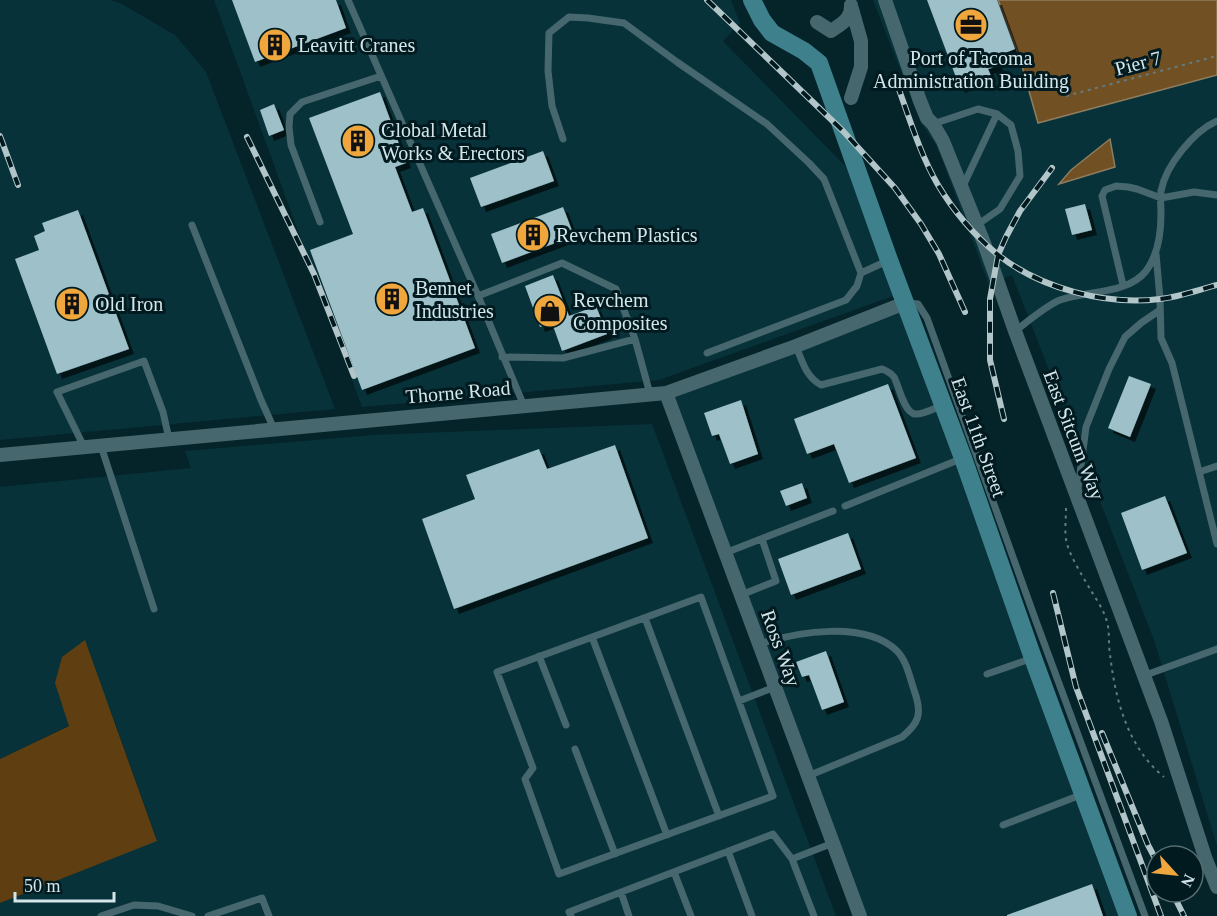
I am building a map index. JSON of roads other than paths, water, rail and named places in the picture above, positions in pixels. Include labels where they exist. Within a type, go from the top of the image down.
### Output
[{"type":"street","name":"East 11th Street","points":[[752,0],[762,20],[772,33],[804,51],[819,63],[1128,916]]},
{"type":"street","name":"East Sitcum Way","points":[[885,0],[920,101],[927,117],[943,141],[977,225],[1072,502],[1161,720],[1205,857],[1217,887]]},
{"type":"street","points":[[817,22],[831,31],[848,19],[851,5]]},
{"type":"street","points":[[851,5],[861,41],[861,67],[851,98]]},
{"type":"street","name":"Thorne Road","points":[[0,454],[666,393],[796,346],[905,303]]},
{"type":"street","name":"Ross Way","points":[[666,393],[860,916]]},
{"type":"lane","points":[[348,0],[524,406]]},
{"type":"lane","points":[[563,139],[552,106],[548,71],[549,33],[569,18],[624,22],[676,62],[767,124],[824,179],[861,273],[857,286],[846,300],[707,354]]},
{"type":"lane","points":[[320,222],[291,145],[290,114],[302,102],[381,76]]},
{"type":"lane","points":[[933,124],[978,109],[997,114],[1011,125],[1018,151],[1020,176],[1000,209],[977,225]]},
{"type":"lane","points":[[962,189],[997,114]]},
{"type":"lane","points":[[1217,121],[1207,125],[1189,142],[1164,178],[1161,193],[1161,227],[1156,254],[1161,338],[1172,363],[1217,544]]},
{"type":"lane","points":[[1123,285],[1102,196],[1105,190],[1116,186],[1137,189],[1161,198],[1194,192],[1217,195]]},
{"type":"lane","points":[[192,225],[274,429]]},
{"type":"lane","points":[[1015,331],[1059,300],[1102,292],[1135,281],[1146,271],[1156,254]]},
{"type":"lane","points":[[861,273],[889,260]]},
{"type":"lane","points":[[478,296],[562,263],[616,289],[635,339],[650,394]]},
{"type":"lane","points":[[905,303],[918,304],[927,318],[1145,916]]},
{"type":"lane","points":[[1072,502],[1086,427],[1108,369],[1125,337],[1160,310]]},
{"type":"lane","points":[[502,357],[562,358],[635,339]]},
{"type":"lane","points":[[796,346],[812,381],[821,385],[882,369],[890,372],[895,378],[910,413],[917,415],[943,405]]},
{"type":"lane","points":[[84,447],[57,392],[144,360],[163,412],[169,439]]},
{"type":"lane","points":[[101,446],[154,609]]},
{"type":"lane","points":[[845,506],[963,458]]},
{"type":"lane","points":[[1199,472],[1217,466]]},
{"type":"lane","points":[[725,553],[833,511]]},
{"type":"lane","points":[[741,596],[776,581],[762,539]]},
{"type":"lane","points":[[701,597],[773,796],[559,874],[525,779],[532,768],[497,672],[645,618],[701,597]]},
{"type":"lane","points":[[645,618],[719,816]]},
{"type":"lane","points":[[759,644],[806,633],[865,634],[897,651],[905,663],[918,703],[918,716],[913,728],[902,737],[808,776]]},
{"type":"lane","points":[[592,637],[667,835]]},
{"type":"lane","points":[[1143,676],[1217,649]]},
{"type":"lane","points":[[540,657],[566,724]]},
{"type":"lane","points":[[987,674],[1033,658]]},
{"type":"lane","points":[[740,701],[775,687]]},
{"type":"lane","points":[[575,749],[615,854]]},
{"type":"lane","points":[[1002,825],[1083,794]]},
{"type":"lane","points":[[571,916],[569,912],[773,834],[792,859],[814,916]]},
{"type":"lane","points":[[792,859],[833,843]]},
{"type":"lane","points":[[728,851],[752,916]]},
{"type":"lane","points":[[674,872],[691,916]]},
{"type":"lane","points":[[621,892],[630,916]]},
{"type":"lane","points":[[208,916],[262,898],[269,916]]},
{"type":"lane","points":[[101,916],[134,905],[158,906],[192,916]]},
{"type":"railway","points":[[707,0],[843,131],[895,188],[939,254],[965,312]]},
{"type":"railway","points":[[897,84],[920,148],[944,194],[980,239],[1014,266],[1053,285],[1074,292],[1118,300],[1167,298],[1217,285]]},
{"type":"railway","points":[[0,136],[18,185]]},
{"type":"railway","points":[[247,137],[314,274],[354,376]]},
{"type":"railway","points":[[1004,419],[990,360],[990,299],[998,255],[1020,211],[1052,168]]},
{"type":"railway","points":[[1053,593],[1076,687],[1161,916]]},
{"type":"railway","points":[[1102,733],[1148,844]]},
{"type":"railway","points":[[1178,904],[1184,916]]},
{"type":"place","name":"Port of Tacoma Administration Building","points":[[971,25]]},
{"type":"place","name":"Leavitt Cranes","points":[[275,45]]},
{"type":"place","name":"Global Metal Works & Erectors","points":[[358,141]]},
{"type":"place","name":"Revchem Plastics","points":[[533,235]]},
{"type":"place","name":"Bennet Industries","points":[[392,299]]},
{"type":"place","name":"Old Iron","points":[[72,304]]},
{"type":"place","name":"Revchem Composites","points":[[550,311]]}]
